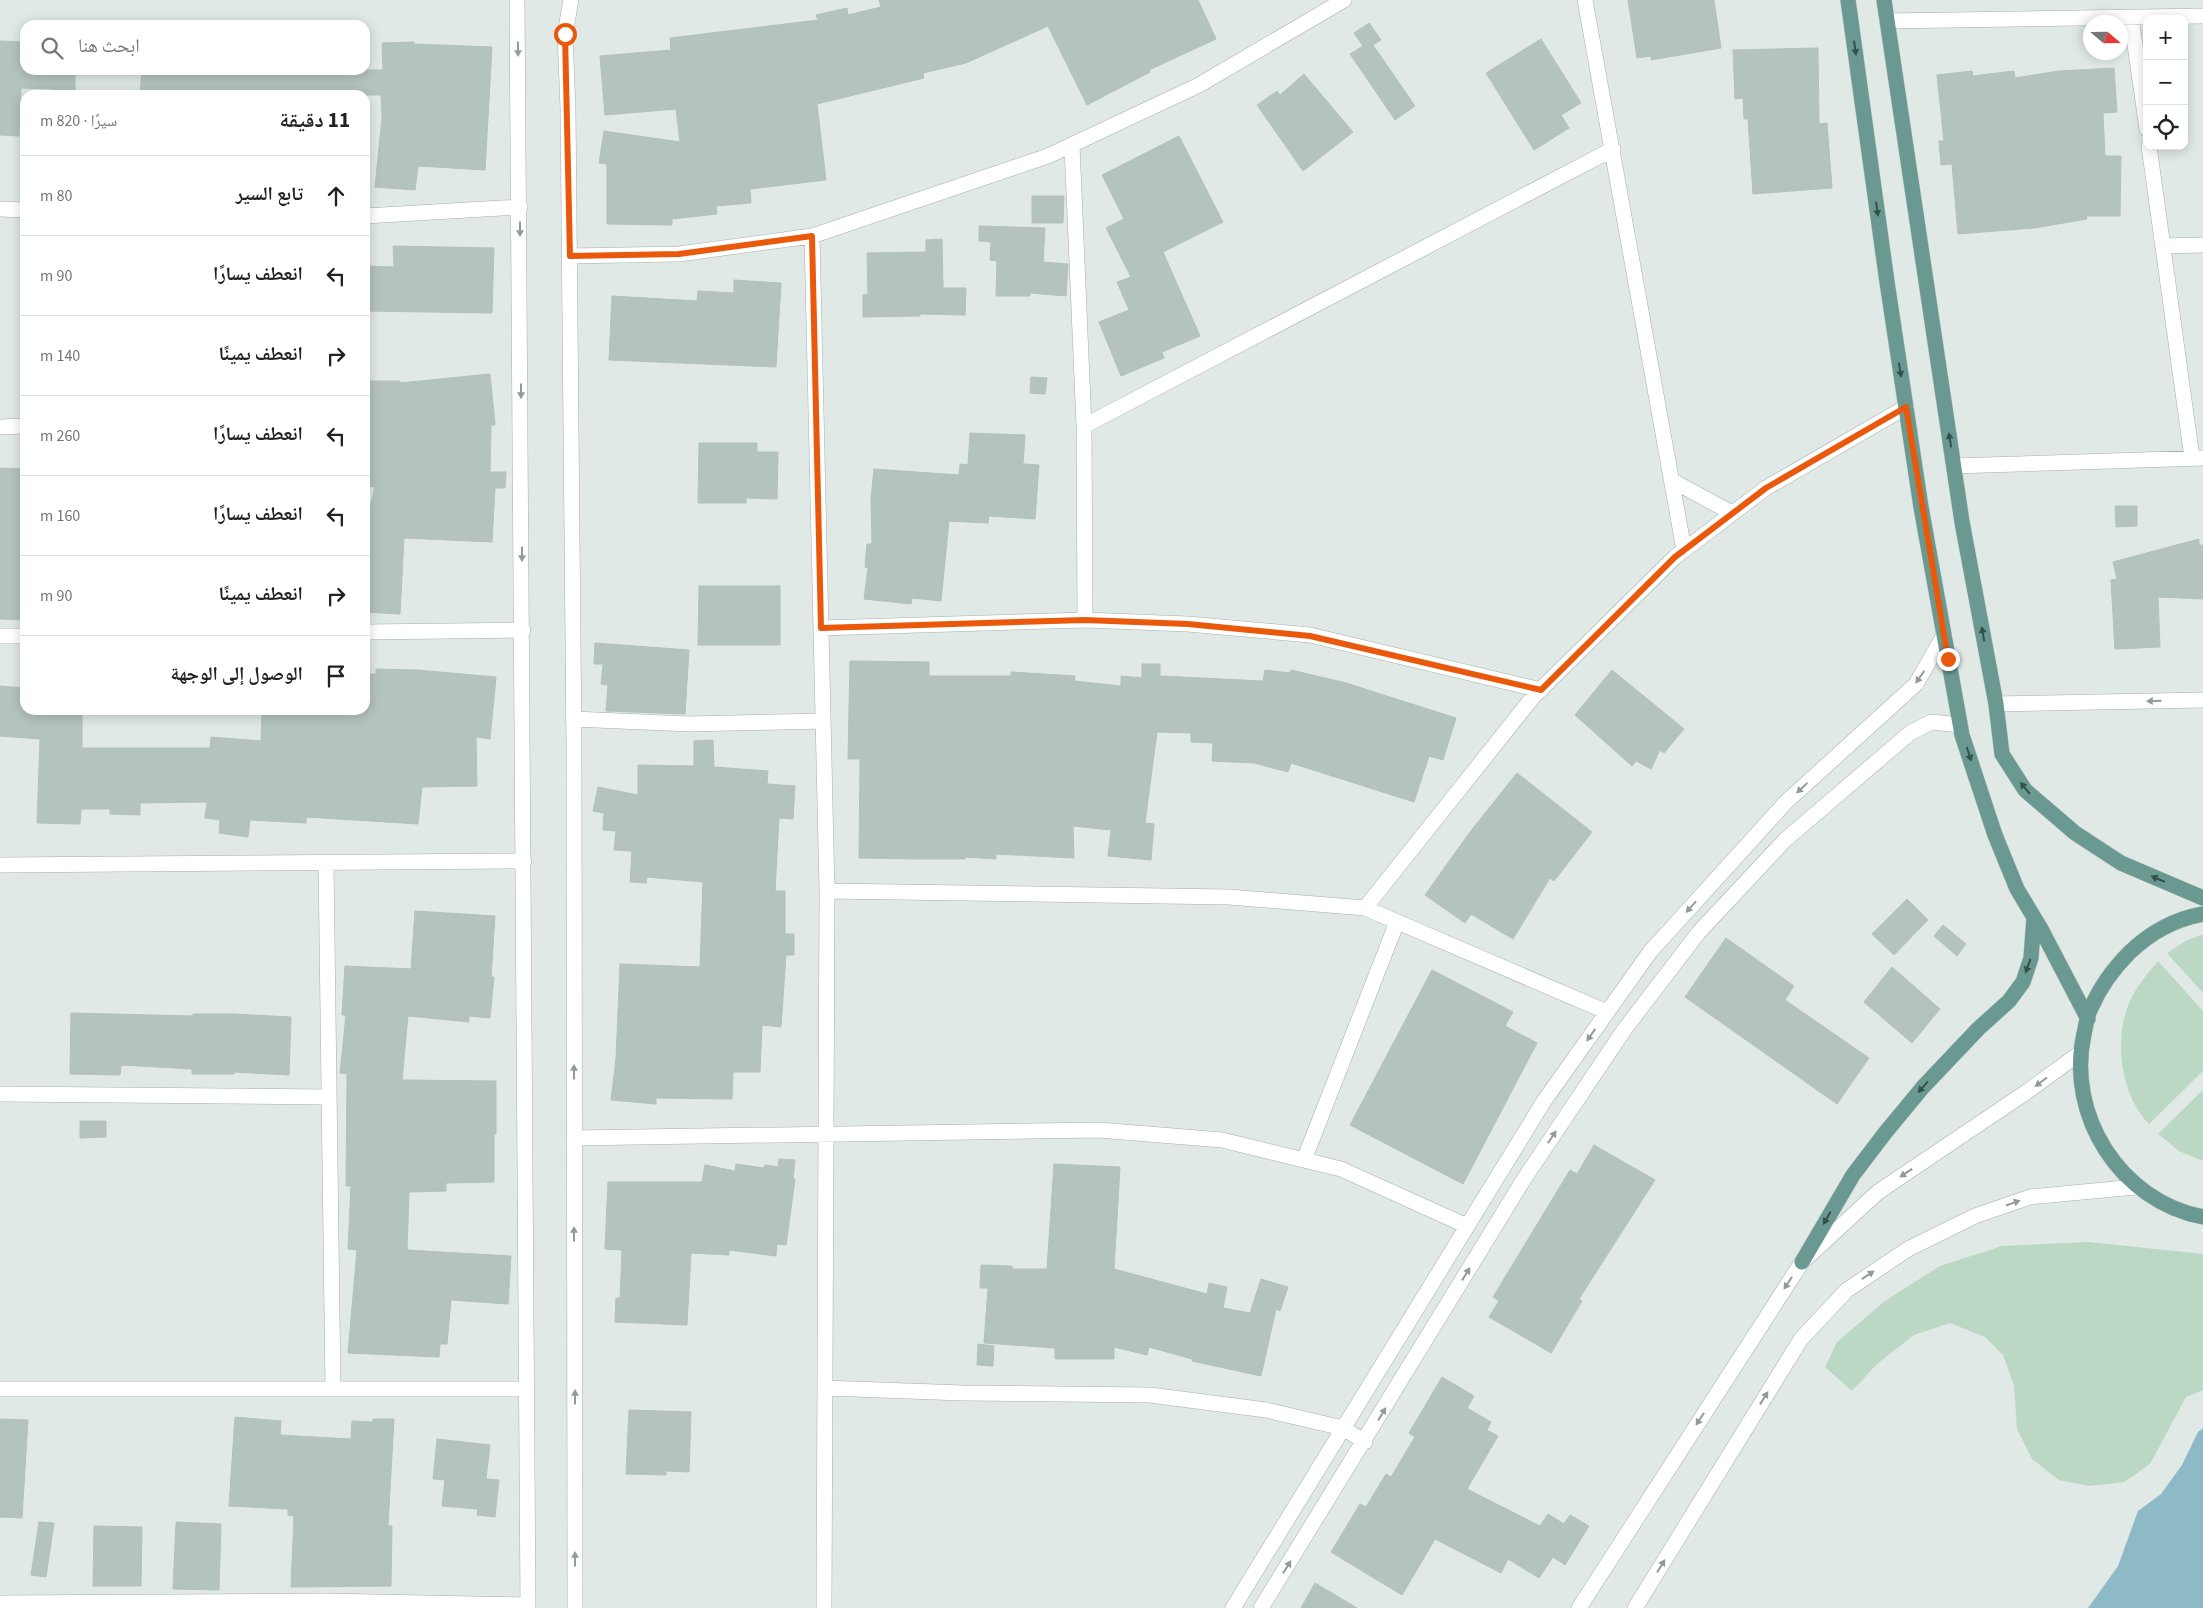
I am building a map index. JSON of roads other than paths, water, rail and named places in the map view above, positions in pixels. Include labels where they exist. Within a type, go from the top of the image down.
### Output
[{"type":"main road","points":[[1848,0],[1906,407],[1960,725],[1995,835],[2017,889],[2088,1019]]},
{"type":"main road","points":[[1884,0],[1954,466],[1996,704],[2002,754],[2025,790],[2075,833],[2121,863],[2203,898]]},
{"type":"main road","points":[[2203,914],[2186,917],[2146,938],[2113,969],[2090,1009],[2080,1053],[2083,1098],[2102,1147],[2136,1187],[2182,1213],[2203,1216]]},
{"type":"main road","points":[[1802,1262],[1853,1174],[1885,1132],[1923,1087],[1978,1029],[2009,1001],[2022,982],[2031,958],[2034,918]]},
{"type":"street","points":[[0,1603],[528,1607],[518,0]]},
{"type":"street","points":[[571,0],[565,34],[570,256],[574,719],[575,1608]]},
{"type":"street","points":[[570,256],[679,254],[812,236],[1048,156],[1199,85],[1344,0]]},
{"type":"street","points":[[1585,0],[1684,550]]},
{"type":"street","points":[[1887,21],[2203,16]]},
{"type":"street","points":[[2131,17],[2144,105]]},
{"type":"street","points":[[1072,145],[1084,426],[1085,620]]},
{"type":"street","points":[[1084,426],[1613,149]]},
{"type":"street","points":[[1954,466],[2197,458],[2150,150]]},
{"type":"street","points":[[370,216],[520,207]]},
{"type":"street","points":[[0,209],[20,210]]},
{"type":"street","points":[[812,236],[827,891],[824,1608]]},
{"type":"street","points":[[2163,246],[2203,245]]},
{"type":"street","points":[[1365,908],[1541,690],[1684,550],[1766,488],[1906,407]]},
{"type":"street","points":[[0,426],[20,426]]},
{"type":"street","points":[[1671,480],[1732,513]]},
{"type":"street","points":[[821,628],[1085,620],[1188,624],[1310,636],[1541,690]]},
{"type":"street","points":[[370,632],[523,630]]},
{"type":"street","points":[[1233,1608],[1544,1101],[1650,952],[1786,802],[1916,684],[1944,635]]},
{"type":"street","points":[[0,636],[20,636]]},
{"type":"street","points":[[1996,704],[2203,700]]},
{"type":"street","points":[[574,719],[690,724],[823,721]]},
{"type":"street","points":[[1261,1608],[1365,1442],[1524,1180],[1624,1030],[1700,932],[1785,840],[1910,733],[1931,722],[1960,725]]},
{"type":"street","points":[[0,865],[524,861]]},
{"type":"street","points":[[326,862],[333,1389]]},
{"type":"street","points":[[827,891],[1229,897],[1365,908],[1607,1012]]},
{"type":"street","points":[[1304,1160],[1397,922]]},
{"type":"street","points":[[1579,1608],[1802,1262],[1878,1192],[2028,1091],[2080,1053]]},
{"type":"street","points":[[0,1094],[329,1097]]},
{"type":"street","points":[[574,1138],[826,1136],[1099,1130],[1222,1140],[1341,1169],[1467,1226]]},
{"type":"street","points":[[1636,1608],[1801,1339],[1847,1290],[1908,1248],[1975,1216],[2030,1197],[2136,1187]]},
{"type":"street","points":[[0,1388],[527,1389]]},
{"type":"street","points":[[824,1388],[964,1393],[1150,1395],[1266,1410],[1343,1428],[1365,1442]]},
{"type":"water","points":[[2203,1428],[2203,1608],[2088,1608],[2118,1566],[2138,1511],[2161,1494],[2182,1465],[2198,1432]]}]
